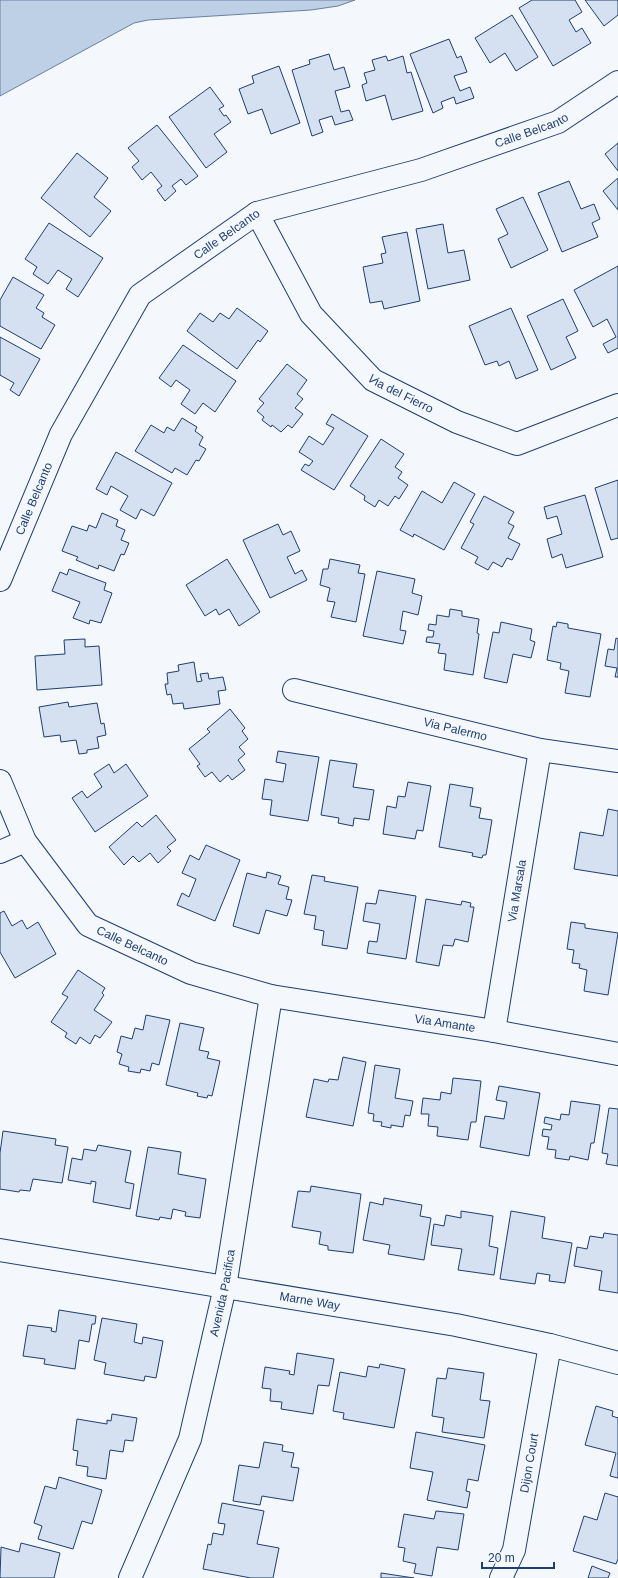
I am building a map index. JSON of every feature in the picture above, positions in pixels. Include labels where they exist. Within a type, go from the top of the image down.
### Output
[{"type":"street","name":"Calle Belcanto","points":[[0,580],[61,434],[140,295],[257,213],[420,170],[558,122],[618,82]]},
{"type":"street","name":"Via del Fierro","points":[[257,213],[311,314],[373,380],[457,422],[517,444],[618,405]]},
{"type":"street","name":"Via Palermo","points":[[294,690],[540,750],[618,762]]},
{"type":"street","name":"Via Marsala","points":[[494,1031],[540,750]]},
{"type":"street","name":"Calle Belcanto","points":[[0,781],[25,841],[88,925],[191,973],[271,996]]},
{"type":"street","points":[[0,852],[25,841]]},
{"type":"street","name":"Via Amante","points":[[271,996],[494,1031],[618,1054]]},
{"type":"street","name":"Avenida Pacifica","points":[[130,1578],[190,1439],[226,1288],[271,996]]},
{"type":"street","name":"Marne Way","points":[[0,1250],[456,1326],[550,1345],[618,1363]]},
{"type":"street","name":"Dijon Court","points":[[501,1578],[514,1550],[550,1345]]},
{"type":"water","points":[[0,0],[355,0],[338,6],[311,10],[148,20],[134,23],[0,96]]},
{"type":"building","points":[[532,0],[575,0],[582,12],[569,20],[576,32],[582,28],[591,43],[553,66],[519,8]]},
{"type":"building","points":[[585,0],[618,0],[618,15],[604,26]]},
{"type":"building","points":[[512,15],[538,57],[516,71],[505,53],[490,63],[475,38]]},
{"type":"building","points":[[449,39],[457,58],[461,56],[467,72],[454,76],[460,91],[470,87],[474,98],[456,104],[454,97],[441,102],[443,108],[433,113],[410,54]]},
{"type":"building","points":[[329,54],[334,70],[344,67],[350,87],[335,91],[341,112],[349,110],[353,120],[335,125],[332,116],[319,120],[323,132],[312,136],[292,70],[310,64],[309,60]]},
{"type":"building","points":[[386,56],[388,61],[403,56],[407,73],[411,72],[423,111],[392,120],[385,95],[366,101],[362,85],[367,83],[364,73],[375,70],[372,60]]},
{"type":"building","points":[[279,66],[300,123],[271,134],[262,109],[248,114],[239,89],[254,83],[252,76]]},
{"type":"building","points":[[210,87],[224,106],[219,109],[231,122],[214,134],[227,152],[206,168],[169,117]]},
{"type":"building","points":[[157,125],[198,176],[186,185],[181,179],[172,186],[176,191],[165,201],[157,190],[162,186],[151,172],[142,180],[132,167],[139,161],[128,148]]},
{"type":"building","points":[[618,143],[618,171],[605,154]]},
{"type":"building","points":[[77,153],[108,178],[94,197],[111,211],[90,237],[41,198]]},
{"type":"building","points":[[618,178],[618,210],[603,191]]},
{"type":"building","points":[[569,181],[581,209],[594,204],[600,219],[592,223],[598,237],[562,252],[538,193]]},
{"type":"building","points":[[523,197],[548,250],[511,268],[498,239],[508,234],[496,209]]},
{"type":"building","points":[[49,223],[103,258],[78,297],[66,289],[72,279],[58,270],[48,284],[33,274],[37,267],[25,259]]},
{"type":"building","points":[[443,224],[448,253],[464,250],[470,280],[428,289],[416,229]]},
{"type":"building","points":[[407,232],[420,301],[384,309],[382,301],[370,303],[363,267],[383,263],[381,254],[386,253],[382,237]]},
{"type":"building","points":[[618,266],[618,348],[608,353],[603,344],[616,337],[607,319],[593,327],[574,290]]},
{"type":"building","points":[[13,277],[44,295],[36,308],[44,313],[42,317],[55,325],[41,349],[0,326],[0,300]]},
{"type":"building","points":[[563,299],[578,331],[566,337],[576,358],[551,370],[527,316]]},
{"type":"building","points":[[237,308],[268,331],[260,342],[258,340],[237,369],[187,331],[200,313],[213,322],[220,313],[229,319]]},
{"type":"building","points":[[511,308],[538,370],[516,379],[509,361],[499,366],[497,361],[485,365],[469,326]]},
{"type":"building","points":[[0,337],[40,359],[19,396],[10,390],[14,383],[0,375]]},
{"type":"building","points":[[183,345],[236,381],[215,412],[203,403],[195,414],[181,404],[190,390],[176,380],[171,387],[159,378]]},
{"type":"building","points":[[287,364],[307,380],[297,394],[303,399],[295,408],[303,414],[292,428],[288,425],[281,432],[262,420],[264,417],[257,411],[264,403],[259,399]]},
{"type":"building","points":[[332,414],[368,436],[334,490],[301,470],[305,464],[309,466],[313,461],[299,452],[309,436],[323,445],[334,428],[326,424]]},
{"type":"building","points":[[182,418],[197,427],[195,431],[203,437],[199,445],[206,449],[199,461],[196,460],[187,475],[175,468],[172,473],[135,451],[151,425],[164,433],[167,427],[174,431]]},
{"type":"building","points":[[381,439],[404,454],[395,467],[402,472],[398,478],[408,485],[399,499],[395,496],[388,506],[379,500],[375,507],[364,500],[365,496],[350,486]]},
{"type":"building","points":[[116,452],[172,483],[154,516],[141,509],[136,519],[120,510],[128,496],[111,486],[107,495],[96,489]]},
{"type":"building","points":[[618,480],[618,538],[611,540],[595,488]]},
{"type":"building","points":[[454,482],[475,494],[444,550],[414,534],[413,537],[400,530],[422,491],[442,503]]},
{"type":"building","points":[[585,495],[603,557],[566,568],[562,554],[552,558],[547,539],[562,534],[557,516],[547,519],[544,507]]},
{"type":"building","points":[[484,496],[514,512],[508,523],[514,526],[508,538],[520,544],[512,560],[507,558],[502,567],[493,562],[488,570],[475,563],[478,557],[461,548],[474,524],[470,522]]},
{"type":"building","points":[[102,513],[118,520],[116,526],[125,530],[121,540],[129,543],[124,555],[121,554],[114,571],[99,565],[98,569],[76,560],[78,557],[62,551],[72,526],[87,531],[89,525],[96,528]]},
{"type":"building","points":[[278,524],[283,535],[291,531],[300,551],[287,557],[295,574],[302,570],[307,580],[270,598],[243,540]]},
{"type":"building","points":[[227,559],[260,612],[239,626],[229,609],[219,615],[216,609],[205,616],[186,585]]},
{"type":"building","points":[[330,559],[360,565],[358,573],[365,574],[356,622],[331,617],[335,602],[327,601],[330,588],[320,585],[323,569],[328,569]]},
{"type":"building","points":[[69,569],[106,583],[104,590],[112,593],[101,623],[90,620],[89,624],[73,618],[80,602],[52,591],[60,572],[67,575]]},
{"type":"building","points":[[377,571],[415,579],[412,593],[422,596],[418,615],[403,611],[400,630],[406,631],[403,644],[363,636]]},
{"type":"building","points":[[450,609],[462,611],[462,616],[479,619],[477,633],[479,634],[473,675],[444,670],[446,654],[438,653],[440,644],[426,642],[427,637],[433,637],[434,631],[428,630],[429,624],[436,625],[437,615],[449,617]]},
{"type":"building","points":[[501,622],[532,629],[530,640],[535,642],[531,658],[513,654],[507,683],[484,678],[493,632],[499,633]]},
{"type":"building","points":[[557,622],[568,624],[568,628],[601,634],[590,697],[565,693],[569,671],[560,669],[561,663],[547,660],[553,626],[556,627]]},
{"type":"building","points":[[616,638],[618,639],[618,677],[615,677],[617,668],[605,666],[608,649],[614,650]]},
{"type":"building","points":[[85,639],[85,647],[99,646],[102,685],[37,690],[35,656],[65,654],[64,640]]},
{"type":"building","points":[[194,662],[197,682],[202,681],[200,674],[208,673],[209,679],[223,677],[226,690],[218,691],[220,704],[184,709],[183,703],[173,704],[171,694],[167,695],[165,684],[168,684],[167,673],[179,671],[178,665]]},
{"type":"building","points":[[68,702],[69,707],[97,703],[101,724],[104,723],[106,735],[97,737],[99,748],[87,750],[87,753],[79,754],[76,740],[61,742],[60,735],[44,737],[39,707]]},
{"type":"building","points":[[230,709],[245,728],[242,731],[248,739],[239,747],[245,754],[238,760],[245,770],[232,780],[228,775],[220,782],[212,772],[205,777],[197,766],[200,764],[189,749],[210,732],[207,729]]},
{"type":"building","points":[[278,751],[319,757],[308,821],[270,815],[272,800],[262,799],[265,779],[283,782],[286,764],[276,762]]},
{"type":"building","points":[[330,760],[357,764],[353,787],[374,790],[369,820],[354,818],[353,826],[338,823],[339,818],[321,815]]},
{"type":"building","points":[[109,764],[114,773],[126,764],[148,796],[95,832],[72,798],[82,791],[87,798],[102,787],[94,774]]},
{"type":"building","points":[[408,782],[431,786],[423,831],[417,830],[415,839],[383,834],[387,806],[396,808],[398,796],[405,797]]},
{"type":"building","points":[[450,784],[473,788],[470,806],[481,808],[479,818],[492,820],[486,855],[483,855],[482,858],[472,856],[473,853],[439,847]]},
{"type":"building","points":[[608,809],[618,811],[618,876],[574,869],[580,832],[603,836]]},
{"type":"building","points":[[156,815],[176,840],[167,847],[171,851],[158,863],[150,853],[139,862],[133,856],[124,865],[109,847],[137,822],[142,827]]},
{"type":"building","points":[[206,845],[240,860],[215,921],[177,905],[182,893],[189,897],[196,879],[182,873],[190,855],[199,860]]},
{"type":"building","points":[[267,872],[281,876],[278,884],[289,887],[286,899],[292,900],[287,916],[266,910],[259,934],[233,926],[247,873],[266,878]]},
{"type":"building","points":[[312,875],[325,877],[324,881],[358,887],[347,949],[322,945],[324,931],[314,929],[316,916],[304,914]]},
{"type":"building","points":[[379,890],[416,896],[406,959],[367,953],[369,941],[377,942],[380,924],[363,921],[366,903],[376,904]]},
{"type":"building","points":[[426,899],[461,905],[462,901],[471,903],[470,907],[474,907],[468,942],[455,939],[453,946],[443,945],[439,966],[416,962]]},
{"type":"building","points":[[4,911],[12,926],[22,920],[27,929],[38,922],[56,954],[15,978],[0,952],[0,913]]},
{"type":"building","points":[[571,922],[585,924],[585,928],[618,933],[608,995],[584,991],[587,970],[579,968],[580,964],[572,963],[574,950],[567,949]]},
{"type":"building","points":[[78,970],[105,988],[102,993],[104,995],[94,1010],[112,1022],[100,1038],[95,1035],[90,1044],[80,1037],[76,1044],[65,1037],[67,1033],[51,1022],[68,997],[62,994]]},
{"type":"building","points":[[146,1015],[170,1020],[159,1065],[152,1063],[150,1071],[141,1069],[140,1073],[128,1071],[129,1067],[119,1064],[122,1054],[117,1052],[121,1036],[132,1039],[135,1028],[143,1030]]},
{"type":"building","points":[[180,1023],[204,1028],[199,1050],[209,1052],[207,1058],[220,1061],[212,1096],[208,1095],[207,1098],[197,1096],[198,1093],[166,1085]]},
{"type":"building","points":[[343,1057],[366,1062],[353,1126],[306,1117],[314,1079],[328,1082],[329,1079],[338,1080]]},
{"type":"building","points":[[375,1065],[400,1069],[395,1098],[413,1101],[410,1116],[405,1115],[403,1127],[391,1125],[391,1128],[381,1126],[382,1122],[373,1121],[374,1114],[368,1113]]},
{"type":"building","points":[[453,1078],[481,1081],[476,1122],[471,1122],[468,1140],[437,1136],[438,1127],[428,1126],[429,1114],[421,1114],[423,1098],[440,1100],[441,1092],[451,1094]]},
{"type":"building","points":[[499,1086],[540,1093],[529,1156],[480,1147],[485,1116],[504,1119],[507,1102],[496,1100]]},
{"type":"building","points":[[571,1101],[600,1105],[594,1143],[591,1143],[588,1160],[570,1156],[569,1160],[555,1158],[556,1150],[547,1149],[549,1137],[542,1136],[543,1129],[551,1130],[552,1125],[544,1123],[545,1117],[560,1120],[561,1114],[569,1115]]},
{"type":"building","points":[[609,1108],[618,1109],[618,1166],[606,1164],[608,1154],[602,1153]]},
{"type":"building","points":[[3,1131],[56,1139],[55,1145],[68,1147],[62,1183],[33,1179],[30,1191],[20,1190],[19,1192],[0,1189],[0,1153]]},
{"type":"building","points":[[98,1145],[131,1151],[125,1182],[134,1184],[130,1209],[93,1202],[96,1182],[91,1181],[91,1184],[68,1180],[72,1158],[82,1160],[84,1149],[96,1151]]},
{"type":"building","points":[[148,1147],[181,1152],[178,1174],[206,1179],[200,1218],[185,1216],[186,1212],[173,1209],[171,1219],[160,1217],[159,1220],[136,1216]]},
{"type":"building","points":[[311,1186],[361,1194],[353,1253],[328,1250],[328,1246],[319,1244],[321,1232],[292,1227],[298,1191],[310,1192]]},
{"type":"building","points":[[384,1198],[422,1205],[420,1216],[431,1218],[424,1260],[388,1254],[390,1245],[363,1240],[370,1202],[383,1205]]},
{"type":"building","points":[[461,1211],[493,1216],[489,1246],[498,1248],[494,1275],[458,1270],[462,1249],[431,1245],[434,1224],[444,1226],[446,1215],[461,1218]]},
{"type":"building","points":[[511,1211],[545,1217],[542,1238],[572,1243],[565,1283],[549,1281],[550,1275],[537,1273],[535,1284],[500,1279]]},
{"type":"building","points":[[604,1233],[618,1235],[618,1293],[599,1290],[602,1271],[574,1266],[577,1247],[587,1249],[590,1236],[603,1238]]},
{"type":"building","points":[[59,1310],[96,1316],[95,1324],[92,1324],[89,1342],[79,1340],[75,1369],[44,1364],[45,1359],[23,1356],[28,1325],[52,1328],[51,1331],[56,1332]]},
{"type":"building","points":[[102,1318],[137,1324],[134,1342],[142,1344],[143,1337],[163,1341],[156,1378],[145,1376],[144,1381],[104,1374],[106,1363],[94,1360]]},
{"type":"building","points":[[297,1353],[334,1359],[329,1386],[318,1385],[313,1414],[281,1409],[282,1402],[270,1401],[271,1389],[262,1388],[265,1367],[290,1371],[289,1374],[294,1375]]},
{"type":"building","points":[[380,1364],[405,1369],[394,1428],[343,1419],[344,1413],[333,1411],[340,1372],[366,1377],[368,1366],[379,1368]]},
{"type":"building","points":[[448,1368],[484,1373],[480,1400],[490,1401],[484,1438],[442,1432],[444,1418],[432,1416],[437,1378],[446,1379]]},
{"type":"building","points":[[596,1406],[613,1411],[612,1416],[618,1418],[618,1478],[610,1476],[616,1453],[585,1445]]},
{"type":"building","points":[[112,1414],[137,1418],[133,1441],[125,1440],[123,1452],[110,1450],[106,1479],[87,1476],[88,1467],[76,1465],[78,1451],[73,1450],[77,1419],[107,1424],[107,1420],[111,1421]]},
{"type":"building","points":[[416,1432],[485,1445],[478,1481],[468,1479],[466,1491],[470,1492],[467,1508],[427,1500],[433,1472],[410,1468]]},
{"type":"building","points":[[264,1442],[283,1445],[282,1451],[294,1453],[291,1467],[299,1468],[293,1501],[262,1496],[260,1505],[233,1501],[239,1465],[259,1468]]},
{"type":"building","points":[[59,1477],[102,1490],[92,1524],[82,1521],[73,1549],[38,1539],[42,1526],[34,1523],[45,1486],[56,1489]]},
{"type":"building","points":[[605,1493],[618,1497],[618,1559],[616,1564],[573,1551],[584,1516],[597,1520]]},
{"type":"building","points":[[222,1503],[264,1511],[257,1544],[279,1548],[273,1578],[251,1578],[203,1569],[208,1544],[211,1545],[213,1533],[223,1535],[225,1524],[218,1523]]},
{"type":"building","points":[[436,1511],[464,1514],[458,1550],[437,1547],[432,1576],[414,1573],[416,1564],[403,1561],[405,1548],[398,1547],[404,1514],[434,1519]]},
{"type":"building","points":[[21,1543],[60,1553],[54,1578],[0,1578],[1,1547],[19,1552]]},
{"type":"building","points":[[592,1566],[610,1573],[608,1578],[588,1578]]},
{"type":"building","points":[[381,1573],[414,1578],[381,1578]]}]
